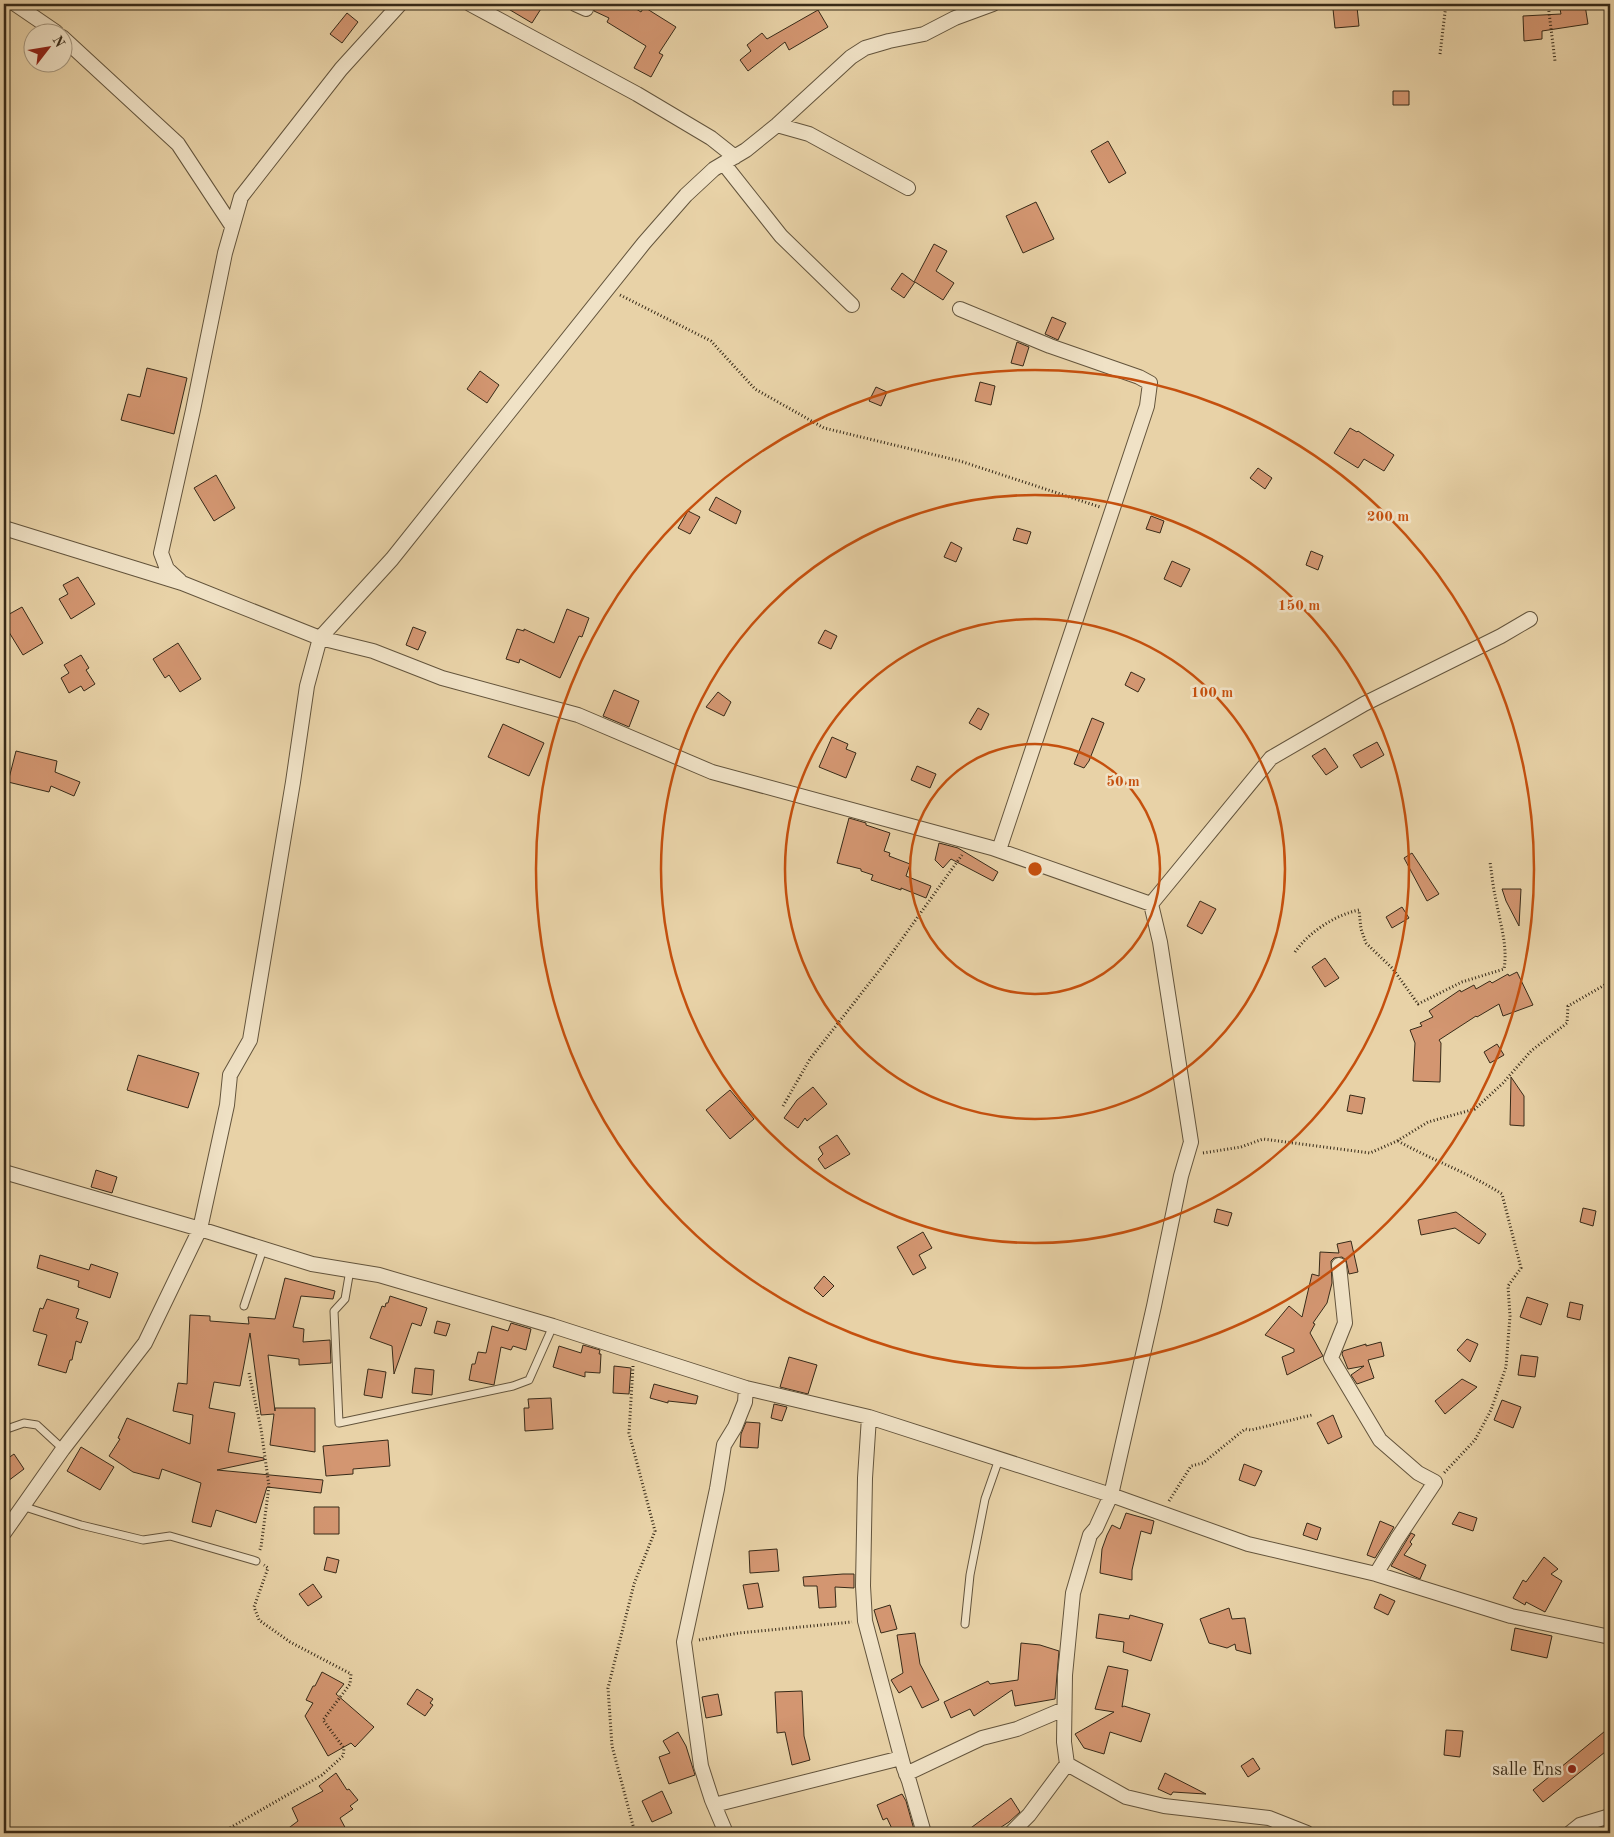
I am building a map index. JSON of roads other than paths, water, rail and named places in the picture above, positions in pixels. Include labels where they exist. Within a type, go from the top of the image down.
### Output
[{"type":"street","points":[[15,4],[41,22]]},
{"type":"street","points":[[182,583],[167,569],[162,553],[225,253],[241,197],[341,69],[400,4]]},
{"type":"street","points":[[470,4],[637,94],[711,138],[729,160],[781,236],[852,305]]},
{"type":"street","points":[[4,1533],[63,1448],[145,1343],[200,1229],[227,1105],[230,1075],[250,1040],[307,686],[320,638],[392,559],[608,289],[686,195],[714,169],[746,150],[777,125],[851,57],[865,48],[889,40],[924,34],[955,18],[993,4]]},
{"type":"street","points":[[72,46],[178,144],[232,226]]},
{"type":"street","points":[[777,125],[810,134],[908,188]]},
{"type":"street","points":[[960,310],[1050,346],[1139,377],[1150,383],[1146,406],[1112,512],[999,850]]},
{"type":"street","points":[[4,528],[182,583],[320,638],[373,651],[442,678],[578,715],[712,772],[999,850],[1151,904]]},
{"type":"street","points":[[1151,904],[1271,758],[1364,704],[1501,636],[1530,619]]},
{"type":"street","points":[[1011,1833],[1030,1815],[1067,1764],[1064,1742],[1065,1675],[1073,1594],[1090,1535],[1096,1528],[1111,1495],[1181,1176],[1191,1142],[1160,942],[1151,904]]},
{"type":"street","points":[[4,1172],[312,1264],[379,1275],[634,1350],[746,1388],[869,1417],[1111,1495],[1248,1544],[1376,1574],[1511,1616],[1610,1637]]},
{"type":"street","points":[[1339,1265],[1344,1323],[1331,1358],[1380,1440],[1418,1473],[1435,1482],[1376,1574]]},
{"type":"street","points":[[726,1833],[701,1766],[684,1642],[717,1489],[724,1445],[736,1427],[745,1402],[746,1388]]},
{"type":"street","points":[[869,1417],[865,1478],[863,1586],[865,1621],[901,1758],[924,1833]]},
{"type":"street","points":[[906,1774],[982,1738],[1017,1729],[1064,1709]]},
{"type":"street","points":[[714,1805],[901,1758]]},
{"type":"street","points":[[1067,1764],[1126,1797],[1164,1806],[1269,1818],[1307,1833]]},
{"type":"street","points":[[1570,1833],[1580,1825],[1610,1816]]},
{"type":"lane","points":[[244,1306],[263,1249]]},
{"type":"lane","points":[[350,1270],[345,1299],[334,1312],[339,1423],[513,1386],[529,1380],[553,1326]]},
{"type":"lane","points":[[4,1430],[24,1423],[37,1425],[63,1448]]},
{"type":"lane","points":[[965,1624],[970,1575],[985,1500],[1000,1459]]},
{"type":"lane","points":[[22,1506],[90,1528],[143,1540],[170,1536],[256,1561]]},
{"type":"place","name":"salle Ens","points":[[1572,1769]]}]
